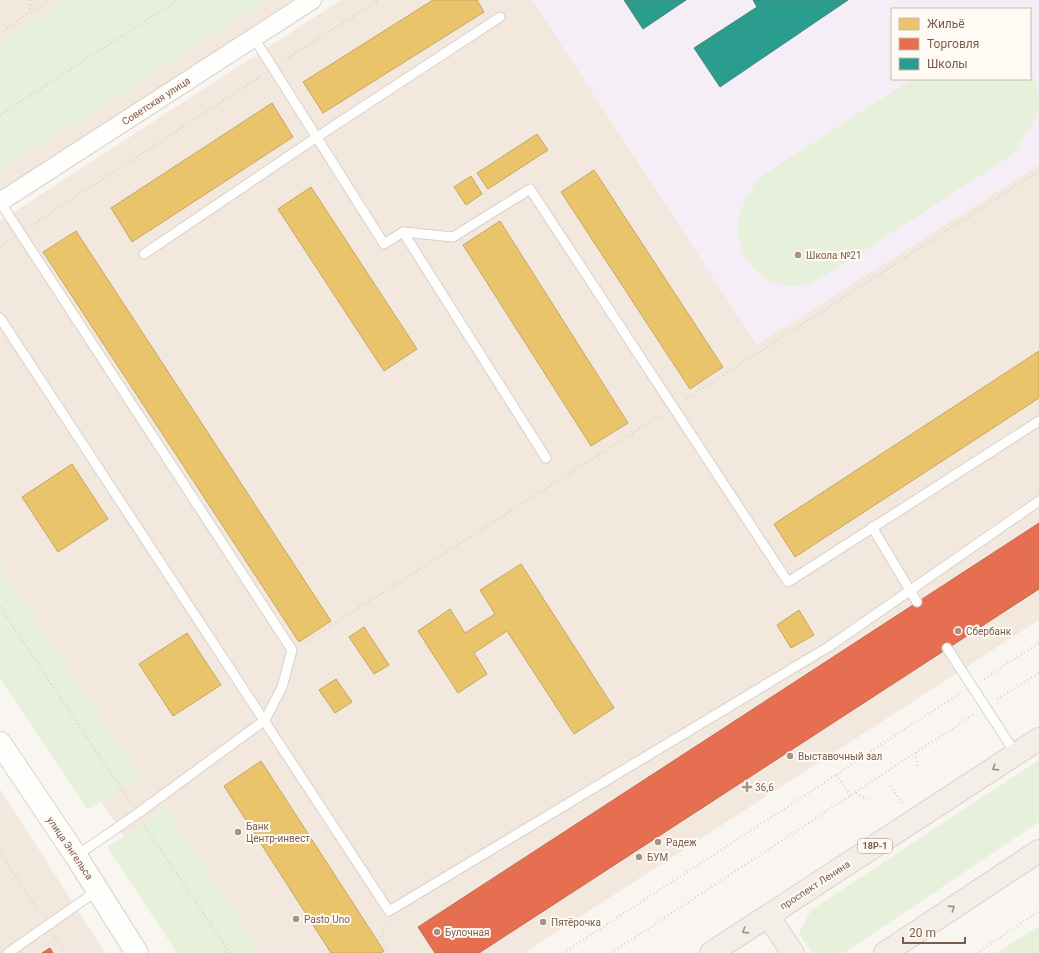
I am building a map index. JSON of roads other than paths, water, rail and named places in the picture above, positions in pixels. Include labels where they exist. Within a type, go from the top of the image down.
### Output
[{"type":"main road","name":"проспект Ленина","points":[[711,953],[1039,739]]},
{"type":"main road","name":"улица Энгельса","points":[[0,744],[76,856],[137,953]]},
{"type":"main road","points":[[891,951],[1039,851]]},
{"type":"main road","points":[[768,916],[793,953]]},
{"type":"street","name":"Советская улица","points":[[0,202],[312,0]]},
{"type":"lane","points":[[144,254],[317,137],[500,17]]},
{"type":"lane","points":[[254,38],[384,244],[403,232],[453,237],[530,189],[788,582],[1039,421]]},
{"type":"lane","points":[[0,202],[292,650],[282,686],[265,720],[137,814],[76,856]]},
{"type":"lane","points":[[403,232],[546,458]]},
{"type":"lane","points":[[0,318],[389,911],[830,646],[910,589],[1039,501]]},
{"type":"lane","points":[[872,527],[917,602]]},
{"type":"lane","points":[[947,648],[1016,754]]},
{"type":"lane","points":[[8,953],[98,890]]},
{"type":"place","name":"Школа №21","points":[[798,255]]},
{"type":"place","name":"Сбербанк","points":[[958,631]]},
{"type":"place","name":"Выставочный зал","points":[[790,756]]},
{"type":"place","name":"36,6","points":[[747,787]]},
{"type":"place","name":"Банк Центр-инвест","points":[[238,832]]},
{"type":"place","name":"Радеж","points":[[658,842]]},
{"type":"place","name":"БУМ","points":[[639,857]]},
{"type":"place","name":"Pasto Uno","points":[[296,919]]},
{"type":"place","name":"Пятёрочка","points":[[543,922]]},
{"type":"place","name":"Булочная","points":[[437,932]]}]
